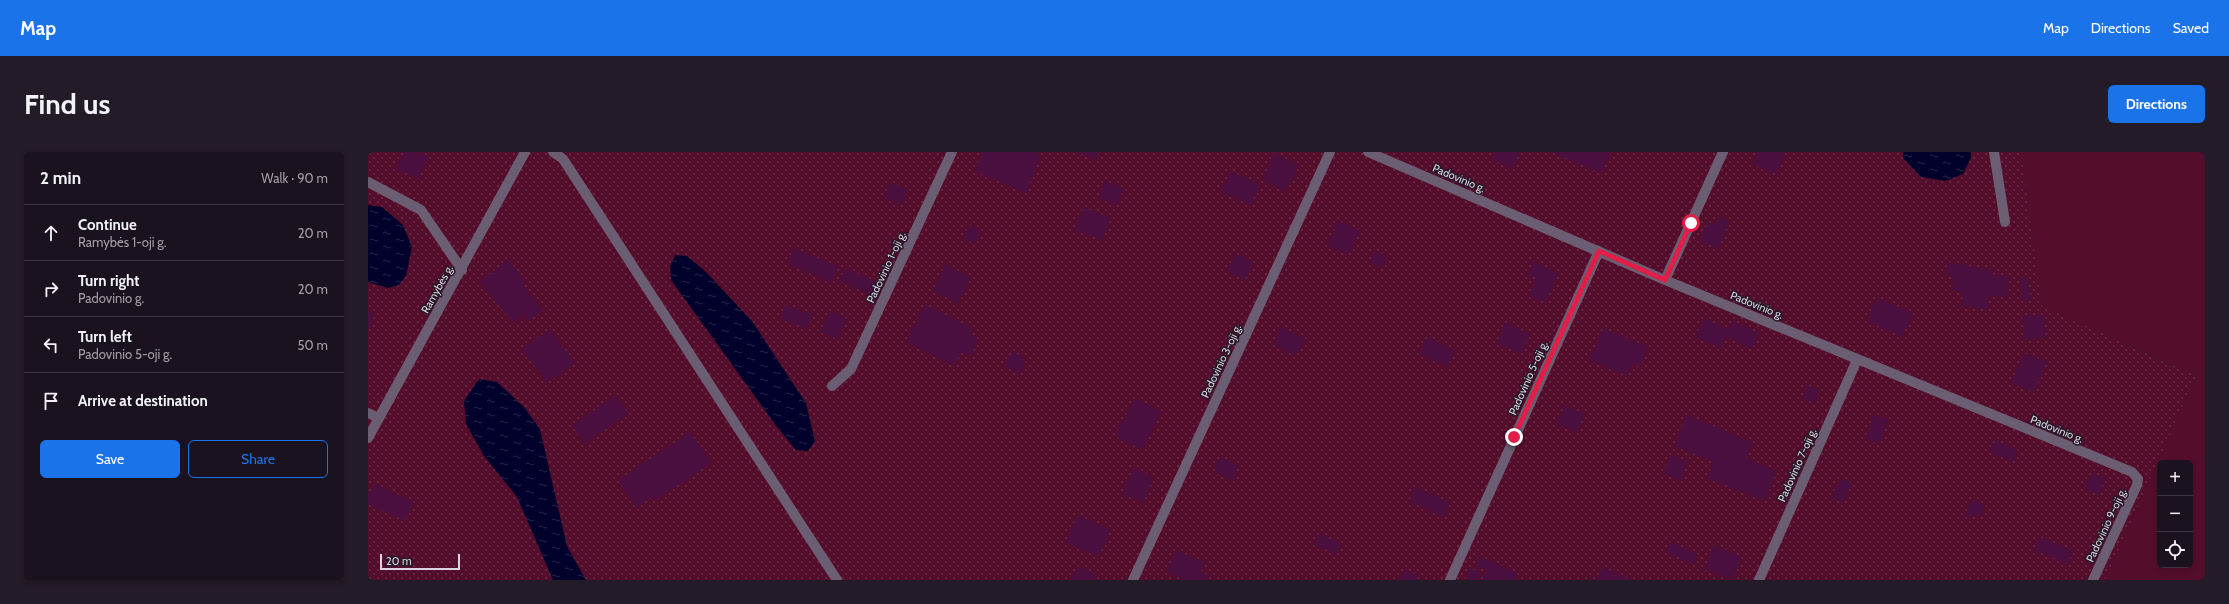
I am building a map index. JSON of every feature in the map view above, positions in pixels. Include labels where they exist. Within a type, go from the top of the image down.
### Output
[{"type":"street","name":"Ramybės g.","points":[[368,438],[462,270],[525,152]]},
{"type":"street","points":[[553,152],[563,159],[837,580]]},
{"type":"street","name":"Padovinio 1-oji g.","points":[[832,386],[851,369],[952,152]]},
{"type":"street","name":"Padovinio 3-oji g.","points":[[1133,580],[1330,152]]},
{"type":"street","name":"Padovinio g.","points":[[1368,152],[1665,280],[2132,472],[2138,479]]},
{"type":"street","points":[[1665,280],[1723,152]]},
{"type":"street","points":[[1994,152],[2005,222]]},
{"type":"street","points":[[368,182],[421,210],[462,270]]},
{"type":"street","name":"Padovinio 5-oji g.","points":[[1450,580],[1599,251]]},
{"type":"street","name":"Padovinio 7-oji g.","points":[[1759,580],[1857,360]]},
{"type":"street","points":[[368,413],[379,418]]},
{"type":"street","name":"Padovinio 9-oji g.","points":[[2093,580],[2137,485],[2138,479]]},
{"type":"shaded area","points":[[368,152],[2021,152],[2042,306],[2196,376],[2159,460],[2157,460],[2157,463],[2105,580],[368,580]]},
{"type":"shaded area","points":[[2021,152],[2205,152],[2205,580],[2105,580],[2157,463],[2157,568],[2193,568],[2193,460],[2159,460],[2196,376],[2042,306]]},
{"type":"water","points":[[1903,152],[1971,152],[1971,158],[1963,174],[1945,181],[1921,177],[1903,158]]},
{"type":"water","points":[[368,205],[382,207],[403,225],[412,247],[406,276],[399,285],[388,288],[368,282]]},
{"type":"water","points":[[675,255],[687,256],[705,271],[752,321],[806,403],[815,441],[808,451],[796,450],[777,427],[671,280],[670,267]]},
{"type":"water","points":[[479,379],[497,382],[524,407],[540,429],[567,546],[586,580],[553,580],[517,497],[484,456],[466,424],[464,401]]},
{"type":"building","points":[[404,152],[418,152],[429,157],[418,179],[396,169]]},
{"type":"building","points":[[982,152],[1033,152],[1041,155],[1026,193],[974,171]]},
{"type":"building","points":[[1078,152],[1099,152],[1096,160]]},
{"type":"building","points":[[1496,152],[1520,152],[1513,169],[1492,159]]},
{"type":"building","points":[[1551,152],[1611,152],[1602,173]]},
{"type":"building","points":[[1757,152],[1785,152],[1777,174],[1752,164]]},
{"type":"building","points":[[1274,153],[1299,165],[1286,192],[1262,180]]},
{"type":"building","points":[[1230,171],[1260,184],[1251,205],[1221,192]]},
{"type":"building","points":[[1106,181],[1124,189],[1116,205],[1098,197]]},
{"type":"building","points":[[890,182],[908,190],[902,205],[884,197]]},
{"type":"building","points":[[1083,207],[1111,218],[1102,240],[1074,229]]},
{"type":"building","points":[[1719,216],[1730,221],[1718,249],[1699,240],[1708,222],[1715,225]]},
{"type":"building","points":[[1339,221],[1360,231],[1348,255],[1327,245]]},
{"type":"building","points":[[969,225],[981,231],[975,244],[963,238]]},
{"type":"building","points":[[794,248],[839,267],[832,283],[788,264]]},
{"type":"building","points":[[1374,251],[1387,256],[1382,268],[1369,263]]},
{"type":"building","points":[[1235,253],[1253,262],[1245,280],[1227,272]]},
{"type":"building","points":[[508,259],[526,282],[522,285],[543,310],[528,322],[523,315],[513,323],[480,282]]},
{"type":"building","points":[[1534,261],[1559,273],[1545,303],[1528,295],[1536,278],[1527,274]]},
{"type":"building","points":[[1947,262],[1994,270],[1993,274],[2010,277],[2006,298],[1989,295],[1987,310],[1961,306],[1963,292],[1952,290],[1954,277],[1945,275]]},
{"type":"building","points":[[945,265],[971,277],[959,303],[933,291]]},
{"type":"building","points":[[845,268],[877,282],[871,295],[839,281]]},
{"type":"building","points":[[2027,277],[2031,299],[2023,301],[2020,278]]},
{"type":"building","points":[[1877,297],[1913,313],[1902,337],[1867,321]]},
{"type":"building","points":[[925,304],[973,328],[970,335],[979,340],[971,356],[962,351],[954,366],[906,342]]},
{"type":"building","points":[[786,305],[813,315],[807,329],[781,319]]},
{"type":"building","points":[[368,311],[375,315],[368,330]]},
{"type":"building","points":[[830,311],[847,319],[838,339],[820,332]]},
{"type":"building","points":[[2044,315],[2046,338],[2024,340],[2022,316]]},
{"type":"building","points":[[1704,318],[1729,329],[1733,321],[1759,333],[1752,349],[1726,337],[1721,348],[1695,337]]},
{"type":"building","points":[[1505,322],[1530,334],[1521,354],[1496,343]]},
{"type":"building","points":[[1281,327],[1305,338],[1296,356],[1273,345]]},
{"type":"building","points":[[1603,328],[1648,347],[1640,367],[1632,364],[1627,376],[1589,360]]},
{"type":"building","points":[[550,329],[575,363],[547,383],[522,349]]},
{"type":"building","points":[[1427,337],[1455,350],[1447,367],[1419,354]]},
{"type":"building","points":[[1012,351],[1027,359],[1019,374],[1004,366]]},
{"type":"building","points":[[2024,353],[2047,362],[2034,392],[2011,383]]},
{"type":"building","points":[[1807,385],[1820,390],[1814,403],[1802,398]]},
{"type":"building","points":[[616,395],[628,414],[584,444],[572,425]]},
{"type":"building","points":[[1135,398],[1162,412],[1142,450],[1115,436]]},
{"type":"building","points":[[1564,405],[1585,413],[1577,432],[1557,424]]},
{"type":"building","points":[[1874,414],[1888,420],[1879,444],[1865,438]]},
{"type":"building","points":[[1686,415],[1753,442],[1746,458],[1777,471],[1765,501],[1707,478],[1714,462],[1674,446]]},
{"type":"building","points":[[690,432],[712,463],[655,501],[652,497],[637,508],[618,480]]},
{"type":"building","points":[[1995,440],[2018,450],[2013,462],[1990,452]]},
{"type":"building","points":[[1670,455],[1688,462],[1681,480],[1663,473]]},
{"type":"building","points":[[1220,457],[1239,465],[1233,480],[1214,472]]},
{"type":"building","points":[[1133,468],[1154,477],[1143,503],[1122,493]]},
{"type":"building","points":[[2091,473],[2105,478],[2099,495],[2085,489]]},
{"type":"building","points":[[1840,478],[1852,483],[1843,502],[1831,497]]},
{"type":"building","points":[[374,483],[414,502],[405,521],[368,504],[368,495]]},
{"type":"building","points":[[1415,487],[1450,503],[1444,517],[1409,501]]},
{"type":"building","points":[[1972,499],[1986,505],[1980,517],[1974,514],[1972,518],[1965,515]]},
{"type":"building","points":[[1077,515],[1111,529],[1099,556],[1065,543]]},
{"type":"building","points":[[1319,534],[1341,543],[1337,554],[1314,545]]},
{"type":"building","points":[[2040,537],[2073,551],[2068,564],[2034,550]]},
{"type":"building","points":[[1670,542],[1698,554],[1694,564],[1666,552]]},
{"type":"building","points":[[1714,545],[1742,557],[1732,580],[1704,569]]},
{"type":"building","points":[[1176,550],[1206,563],[1201,572],[1208,575],[1206,580],[1185,580],[1166,572]]},
{"type":"building","points":[[1479,556],[1518,573],[1515,580],[1482,580],[1486,570],[1475,566]]},
{"type":"building","points":[[1077,566],[1095,574],[1093,580],[1071,580]]},
{"type":"building","points":[[1603,567],[1631,580],[1596,580]]},
{"type":"building","points":[[1470,568],[1481,573],[1478,580],[1465,580]]},
{"type":"building","points":[[1403,570],[1419,576],[1417,580],[1400,580]]},
{"type":"route","points":[[1514,437],[1599,251],[1665,280],[1691,223]]}]
